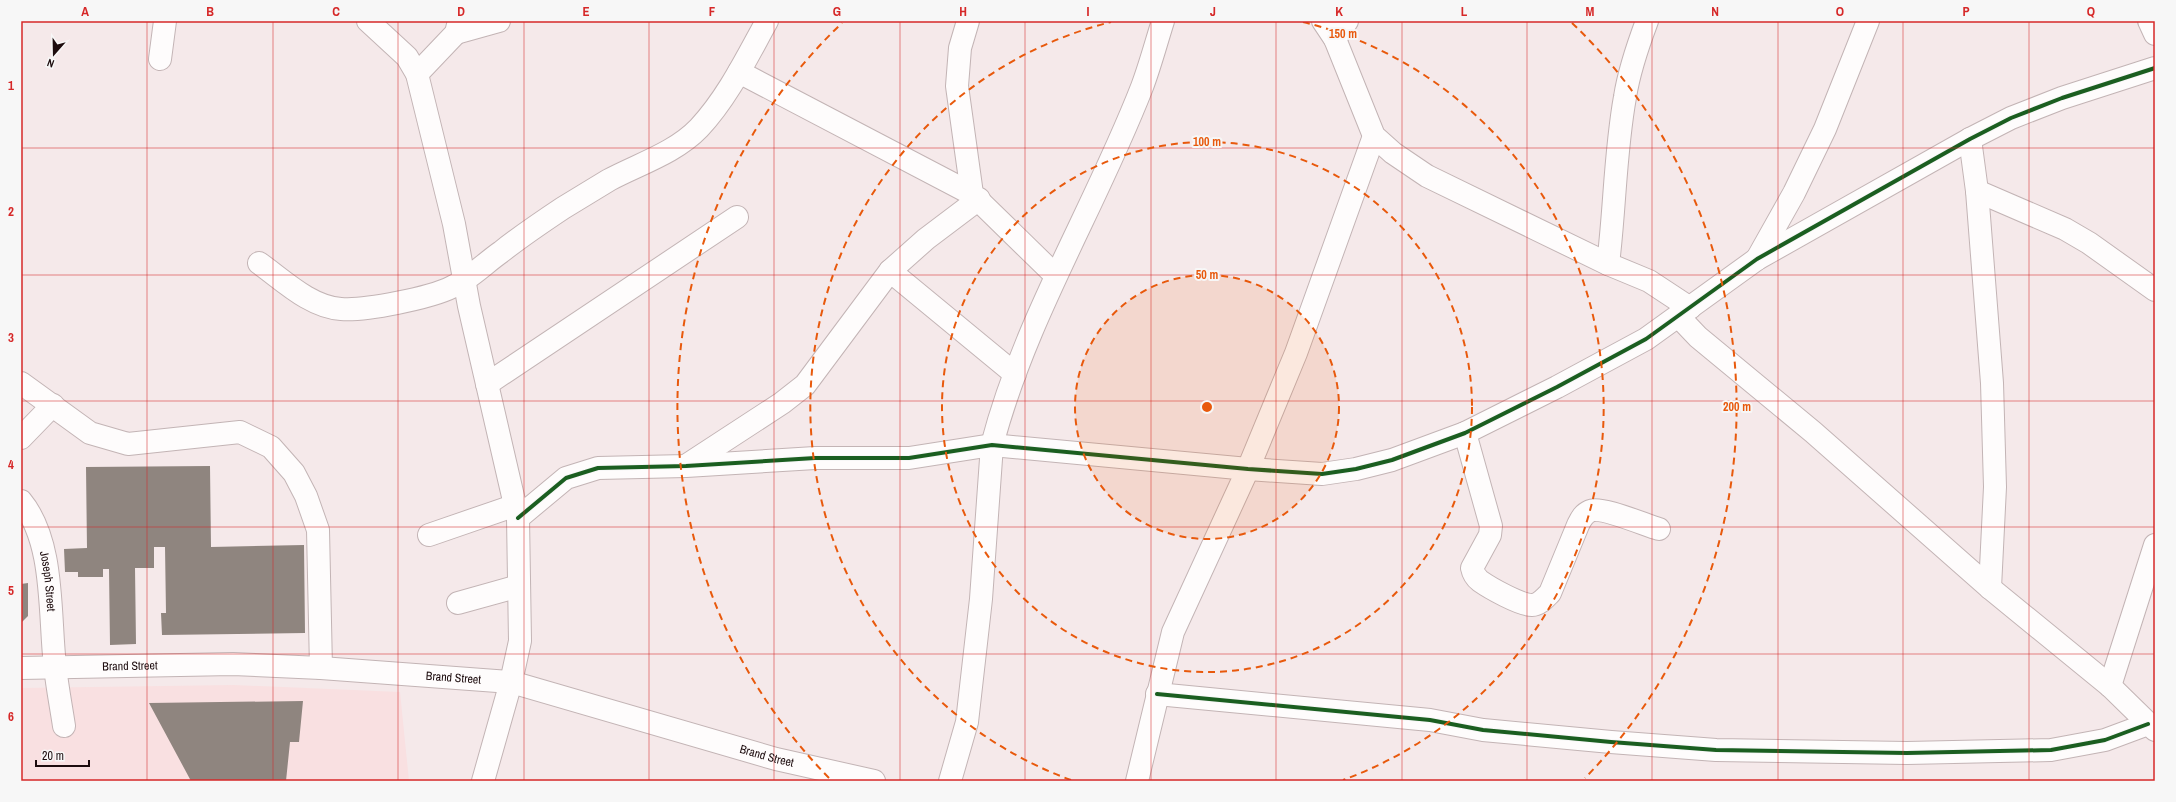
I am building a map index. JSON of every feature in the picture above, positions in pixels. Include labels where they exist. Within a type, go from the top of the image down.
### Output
[{"type":"street","points":[[160,59],[166,21]]},
{"type":"street","points":[[368,21],[407,57],[417,74],[454,224],[464,280],[517,511],[520,641],[512,682],[483,781]]},
{"type":"street","points":[[417,74],[458,27],[499,21]]},
{"type":"street","points":[[260,263],[305,296],[322,305],[339,309],[359,310],[432,294],[452,287],[464,280],[522,235],[609,180],[666,153],[699,128],[739,72],[767,21]]},
{"type":"street","points":[[968,21],[960,48],[957,86],[975,197]]},
{"type":"street","points":[[950,781],[967,722],[981,599],[992,445],[1005,400],[1055,275],[1124,130],[1142,86],[1162,21]]},
{"type":"street","points":[[1157,694],[1430,720],[1483,730],[1716,750],[1907,753],[2051,750],[2105,740],[2151,727],[2110,686],[1990,588],[1813,432],[1698,337],[1685,312],[1649,281],[1608,264],[1427,176],[1393,153],[1374,136],[1335,39],[1324,21]]},
{"type":"street","points":[[1335,39],[1347,21]]},
{"type":"street","points":[[1608,264],[1615,207],[1617,156],[1625,96],[1647,21]]},
{"type":"street","points":[[1757,259],[1794,193],[1825,129],[1868,21]]},
{"type":"street","points":[[2149,21],[2155,34]]},
{"type":"street","points":[[429,535],[517,511],[566,478],[598,468],[686,466],[815,458],[909,458],[992,445],[1248,469],[1322,474],[1356,469],[1392,460],[1465,433],[1557,387],[1646,339],[1757,259],[1970,138],[2011,118],[2062,98],[2155,68]]},
{"type":"street","points":[[739,72],[975,197],[1055,275]]},
{"type":"street","points":[[1137,781],[1173,632],[1248,469],[1296,353],[1374,136]]},
{"type":"street","points":[[1970,138],[1977,191],[1992,383],[1995,487],[1990,588]]},
{"type":"street","points":[[1977,191],[2064,229],[2089,242],[2155,290]]},
{"type":"street","points":[[686,466],[782,403],[805,385],[890,271],[975,197]]},
{"type":"street","points":[[487,384],[737,217]]},
{"type":"street","points":[[890,271],[1015,374]]},
{"type":"street","points":[[21,383],[90,433],[128,444],[240,432],[271,447],[294,473],[306,496],[318,530],[321,668]]},
{"type":"street","points":[[21,438],[53,405]]},
{"type":"street","points":[[1465,433],[1491,526],[1490,535],[1472,568],[1474,574],[1479,580],[1519,602],[1532,605],[1542,601],[1550,593],[1578,525],[1584,515],[1591,510],[1601,511],[1659,529]]},
{"type":"street","name":"Joseph Street","points":[[21,501],[36,527],[45,550],[55,667],[64,726]]},
{"type":"street","points":[[2110,686],[2155,545]]},
{"type":"street","points":[[458,603],[519,586]]},
{"type":"street","name":"Brand Street","points":[[21,668],[233,664],[321,668],[512,682],[776,759],[874,781]]},
{"type":"shaded area","points":[[234,685],[400,692],[409,781],[21,781],[21,688]]},
{"type":"building","points":[[210,466],[211,547],[304,545],[305,633],[162,635],[161,613],[166,613],[165,547],[154,547],[154,568],[135,568],[136,644],[110,645],[109,569],[103,569],[103,577],[78,577],[78,572],[65,572],[64,549],[87,548],[86,467]]},
{"type":"building","points":[[28,583],[28,616],[21,623],[21,584]]},
{"type":"building","points":[[303,701],[299,742],[290,742],[286,781],[191,781],[149,703]]},
{"type":"cycle path","points":[[518,518],[566,478],[598,468],[686,466],[815,458],[909,458],[992,445],[1248,469],[1322,474],[1356,469],[1392,460],[1465,433],[1557,387],[1646,339],[1757,259],[1970,139],[2011,118],[2062,98],[2155,68]]},
{"type":"cycle path","points":[[1157,694],[1430,720],[1483,730],[1716,750],[1907,753],[2051,750],[2105,740],[2148,724]]}]
